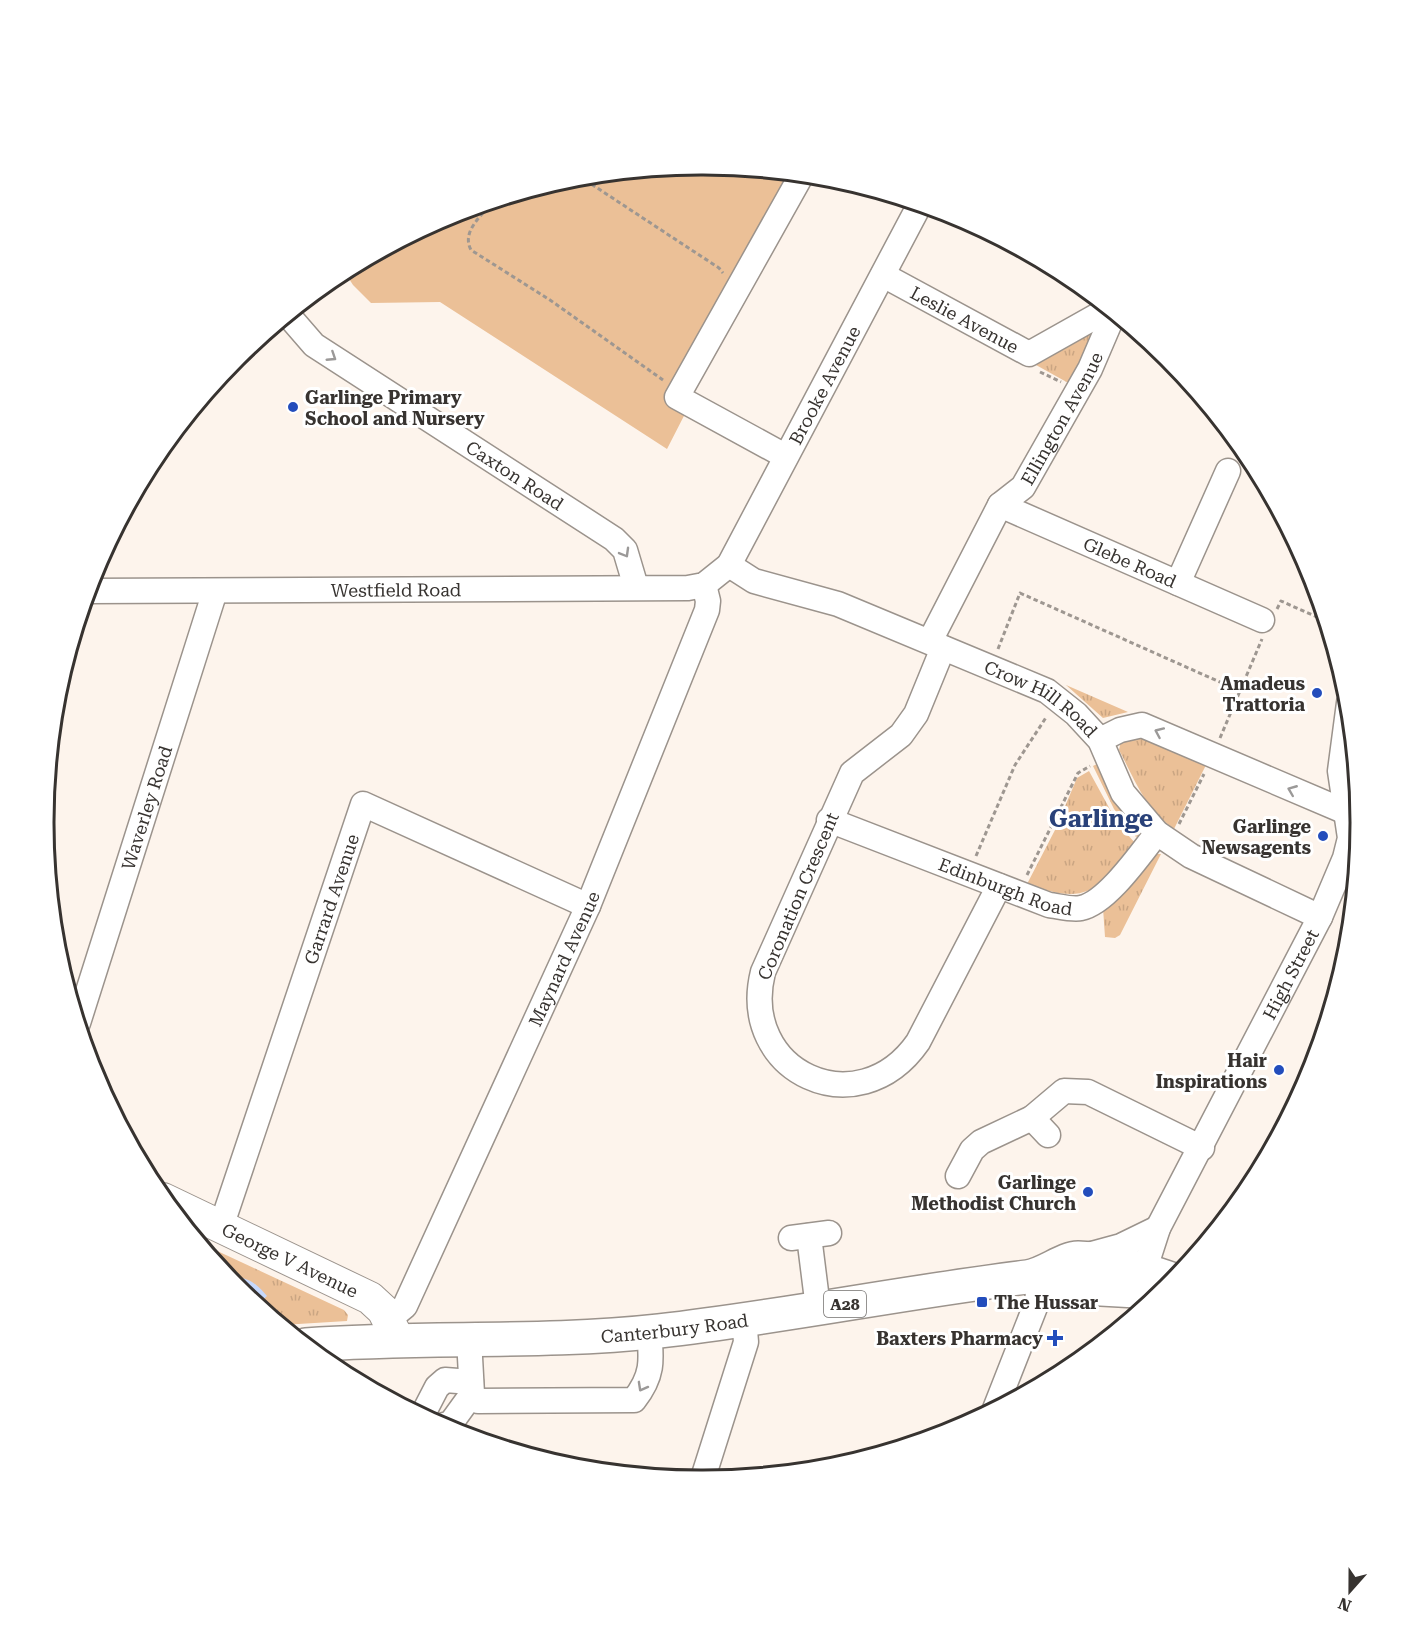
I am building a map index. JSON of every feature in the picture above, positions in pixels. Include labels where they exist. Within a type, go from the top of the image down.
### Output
[{"type":"highway","name":"Canterbury Road","points":[[317,1343],[394,1330],[469,1339],[584,1336],[649,1331],[1040,1275],[1074,1258]]},
{"type":"highway","points":[[1074,1258],[1124,1263],[1154,1285]]},
{"type":"highway","points":[[1040,1275],[1065,1287],[1154,1285]]},
{"type":"main road","name":"George V Avenue","points":[[181,1208],[370,1298],[394,1330]]},
{"type":"street","points":[[785,456],[670,388],[797,182]]},
{"type":"street","name":"Brooke Avenue","points":[[729,565],[916,211]]},
{"type":"street","name":"Leslie Avenue","points":[[883,275],[1029,354],[1102,313]]},
{"type":"street","name":"Ellington Avenue","points":[[937,644],[1000,505],[1023,487],[1090,369],[1111,320]]},
{"type":"street","name":"Caxton Road","points":[[290,323],[314,345],[614,538],[625,550],[636,587]]},
{"type":"street","points":[[1178,583],[1228,471]]},
{"type":"street","name":"Glebe Road","points":[[1000,505],[1266,623]]},
{"type":"street","points":[[704,585],[729,565]]},
{"type":"street","name":"Crow Hill Road","points":[[729,565],[754,581],[838,604],[1047,691],[1076,714],[1104,748],[1120,729],[1142,725],[1346,812]]},
{"type":"street","name":"Westfield Road","points":[[97,591],[688,588],[704,585]]},
{"type":"street","name":"Maynard Avenue","points":[[394,1330],[588,906],[707,610],[708,601],[704,585]]},
{"type":"street","name":"Waverley Road","points":[[82,1010],[215,591]]},
{"type":"street","name":"Coronation Crescent","points":[[937,644],[916,714],[902,735],[852,773],[763,972],[758,992],[760,1014],[774,1046],[795,1071],[812,1079],[856,1085],[888,1072],[905,1061],[1009,890]]},
{"type":"street","name":"High Street","points":[[1344,739],[1340,771],[1350,825]]},
{"type":"street","points":[[1104,748],[1122,793],[1164,838],[1232,877],[1320,917]]},
{"type":"street","name":"Garrard Avenue","points":[[221,1227],[363,804],[588,906]]},
{"type":"street","name":"Edinburgh Road","points":[[830,820],[1049,905],[1082,908],[1098,899],[1164,838]]},
{"type":"street","name":"High Street","points":[[1154,1285],[1158,1228],[1202,1148],[1320,917],[1349,848]]},
{"type":"street","points":[[958,1176],[972,1150],[981,1142],[1010,1129],[1040,1127],[1064,1091],[1076,1089],[1088,1092],[1202,1148]]},
{"type":"street","points":[[1074,1258],[1120,1246],[1158,1228]]},
{"type":"street","points":[[810,1236],[818,1308]]},
{"type":"street","points":[[999,1399],[1037,1302],[1040,1275]]},
{"type":"street","points":[[706,1470],[746,1342],[744,1319]]},
{"type":"street","points":[[426,1409],[437,1387],[445,1380],[471,1388],[483,1403],[634,1400],[644,1387],[652,1362],[649,1331]]},
{"type":"street","points":[[453,1420],[471,1388],[469,1339]]},
{"type":"path","points":[[592,184],[719,268],[724,283]]},
{"type":"path","points":[[483,213],[468,232],[466,241],[471,250],[550,300],[670,388]]},
{"type":"path","points":[[1029,354],[1031,367],[1077,391]]},
{"type":"path","points":[[668,370],[670,388]]},
{"type":"path","points":[[991,668],[1020,593],[1240,691]]},
{"type":"path","points":[[1164,838],[1213,756],[1266,623],[1281,601],[1317,617]]},
{"type":"path","points":[[969,875],[1015,765],[1058,700]]},
{"type":"path","points":[[1009,890],[1078,772],[1104,748]]},
{"type":"green space","points":[[660,176],[744,176],[791,181],[667,394],[688,408],[667,449],[440,302],[371,303],[349,279],[415,241],[494,209],[576,187]]},
{"type":"green space","points":[[1098,325],[1072,385],[1036,365],[1069,340]]},
{"type":"green space","points":[[1066,685],[1128,712],[1103,718]]},
{"type":"green space","points":[[1136,736],[1206,765],[1174,829],[1148,803],[1119,750],[1121,740]]},
{"type":"green space","points":[[1101,762],[1141,830],[1141,834],[1136,837],[1114,809],[1093,766]]},
{"type":"green space","points":[[1089,771],[1118,824],[1136,844],[1111,872],[1090,889],[1065,894],[1027,884],[1055,830],[1077,778]]},
{"type":"green space","points":[[1155,854],[1161,854],[1120,935],[1115,938],[1105,937],[1103,908]]},
{"type":"green space","points":[[215,1250],[344,1310],[348,1315],[347,1321],[293,1324],[244,1281]]},
{"type":"water","points":[[241,1278],[251,1282],[267,1296],[263,1299]]},
{"type":"place","name":"Garlinge Primary School and Nursery","points":[[293,407]]},
{"type":"place","name":"Amadeus Trattoria","points":[[1317,693]]},
{"type":"place","name":"Garlinge Newsagents","points":[[1323,836]]},
{"type":"place","name":"Hair Inspirations","points":[[1279,1070]]},
{"type":"place","name":"Garlinge Methodist Church","points":[[1088,1192]]},
{"type":"place","name":"The Hussar","points":[[982,1302]]},
{"type":"place","name":"Baxters Pharmacy","points":[[1055,1338]]},
{"type":"district","name":"Garlinge","points":[[1101,819]]}]
